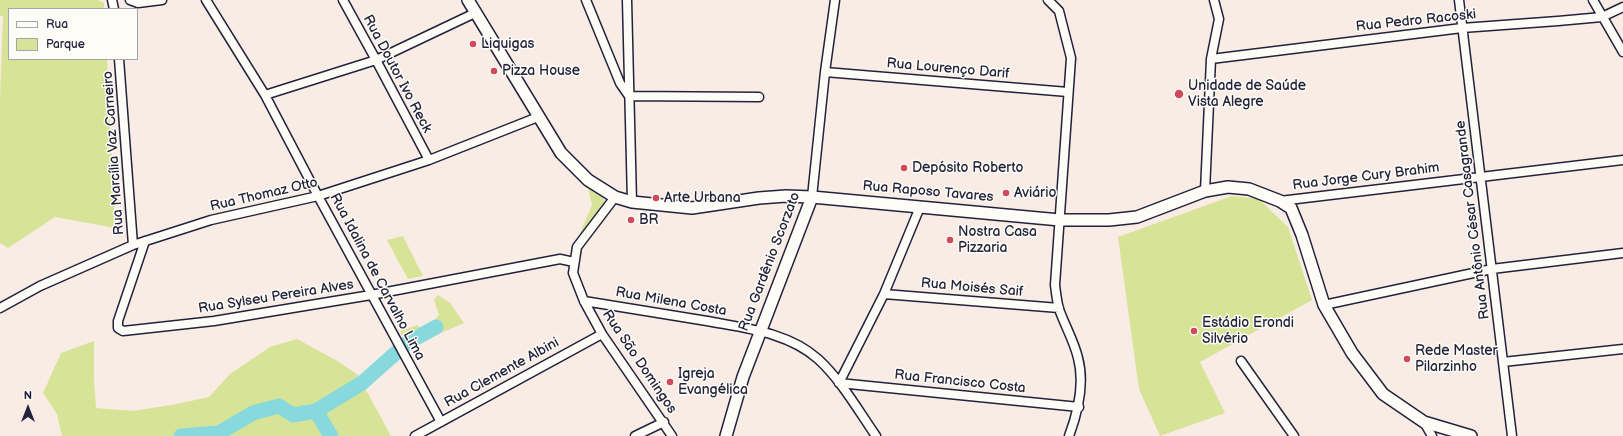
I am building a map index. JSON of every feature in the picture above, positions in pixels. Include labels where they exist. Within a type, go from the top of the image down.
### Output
[{"type":"main road","name":"Rua Raposo Tavares","points":[[468,0],[561,153],[576,170],[588,180],[615,197],[632,202],[692,208],[758,198],[786,196],[812,197],[1060,220],[1109,220],[1137,217],[1205,191],[1228,187],[1249,189],[1280,201],[1291,208],[1302,235],[1324,305],[1352,354],[1383,394],[1424,422],[1471,436]]},
{"type":"main road","name":"Rua Gardênio Scorzato","points":[[726,436],[743,377],[812,197]]},
{"type":"street","points":[[130,0],[138,3],[162,0]]},
{"type":"street","name":"Rua Idalina de Carvalho Lima","points":[[206,0],[265,95],[371,295],[441,422]]},
{"type":"street","name":"Rua Doutor Ivo Reck","points":[[342,0],[376,60],[429,160]]},
{"type":"street","points":[[586,0],[620,83],[629,96]]},
{"type":"street","points":[[627,0],[632,202]]},
{"type":"street","name":"Rua Gardênio Scorzato","points":[[812,197],[825,72],[835,0]]},
{"type":"street","points":[[1048,0],[1059,11],[1071,58],[1055,285],[1059,308],[1074,344],[1079,359],[1081,374],[1078,407],[1069,436]]},
{"type":"street","points":[[1205,191],[1211,59],[1219,19],[1214,0]]},
{"type":"street","name":"Rua Antônio César Casagrande","points":[[1459,0],[1512,436]]},
{"type":"street","points":[[1593,0],[1623,52]]},
{"type":"street","name":"Rua Pedro Racoski","points":[[1211,59],[1462,28],[1558,22],[1602,16],[1623,7]]},
{"type":"street","points":[[265,95],[376,60],[475,13]]},
{"type":"street","name":"Rua Marcília Vaz Carneiro","points":[[119,60],[133,245]]},
{"type":"street","name":"Rua Lourenço Darif","points":[[825,72],[1068,92]]},
{"type":"street","points":[[629,96],[759,98]]},
{"type":"street","name":"Rua Thomaz Otto","points":[[0,308],[40,286],[133,245],[211,220],[318,196],[429,160],[538,117]]},
{"type":"street","name":"Rua Jorge Cury Brahim","points":[[1280,201],[1623,160]]},
{"type":"street","name":"Rua São Domingos","points":[[615,197],[578,247],[573,273],[584,301],[602,334],[664,422],[672,436]]},
{"type":"street","points":[[839,383],[884,294],[920,207]]},
{"type":"street","name":"Rua Sylseu Pereira Alves","points":[[145,241],[118,321],[118,328],[123,332],[214,321],[371,295],[560,259],[574,262]]},
{"type":"street","points":[[1324,305],[1492,269],[1623,253]]},
{"type":"street","name":"Rua Moisés Saif","points":[[884,294],[1059,308]]},
{"type":"street","name":"Rua Milena Costa","points":[[584,301],[760,331],[786,340],[804,349],[818,359],[839,383],[876,436]]},
{"type":"street","name":"Rua Clemente Albini","points":[[414,436],[602,334]]},
{"type":"street","points":[[1503,362],[1623,349]]},
{"type":"street","points":[[1241,361],[1294,436]]},
{"type":"street","name":"Rua Francisco Costa","points":[[839,383],[1078,407]]},
{"type":"street","points":[[635,436],[664,422]]},
{"type":"street","points":[[1424,422],[1432,436]]},
{"type":"green space","points":[[0,0],[98,0],[104,3],[104,8],[8,8],[8,60],[107,60],[115,228],[55,217],[8,248],[0,243],[0,99],[3,16],[0,16]]},
{"type":"green space","points":[[588,188],[604,199],[603,208],[578,238],[592,205]]},
{"type":"green space","name":"Estádio Erondi Silvério","points":[[1232,196],[1259,199],[1288,227],[1312,300],[1200,362],[1225,413],[1160,436],[1139,389],[1118,237]]},
{"type":"green space","points":[[403,236],[423,276],[408,279],[387,240]]},
{"type":"green space","points":[[438,295],[450,303],[464,323],[441,333],[433,322],[439,315],[434,300]]},
{"type":"green space","points":[[418,325],[427,340],[410,350],[400,331]]},
{"type":"green space","points":[[297,339],[339,362],[358,375],[391,436],[62,436],[57,414],[43,393],[61,353],[94,341],[96,408],[133,411],[209,397],[230,374],[270,347]]},
{"type":"waterway","points":[[181,436],[219,433],[253,413],[279,406],[293,415],[316,411],[362,383],[407,343],[436,327]]},
{"type":"waterway","points":[[316,411],[331,436]]},
{"type":"place","name":"Liquigas","points":[[473,44]]},
{"type":"place","name":"Pizza House","points":[[494,71]]},
{"type":"place","name":"Unidade de Saúde Vista Alegre","points":[[1179,94]]},
{"type":"place","name":"Depósito Roberto","points":[[904,168]]},
{"type":"place","name":"Aviário","points":[[1006,193]]},
{"type":"place","name":"Arte Urbana","points":[[656,198]]},
{"type":"place","name":"BR","points":[[631,220]]},
{"type":"place","name":"Nostra Casa Pizzaria","points":[[950,240]]},
{"type":"place","name":"Estádio Erondi Silvério","points":[[1194,331]]},
{"type":"place","name":"Rede Master Pilarzinho","points":[[1407,359]]},
{"type":"place","name":"Igreja Evangélica","points":[[670,382]]}]
